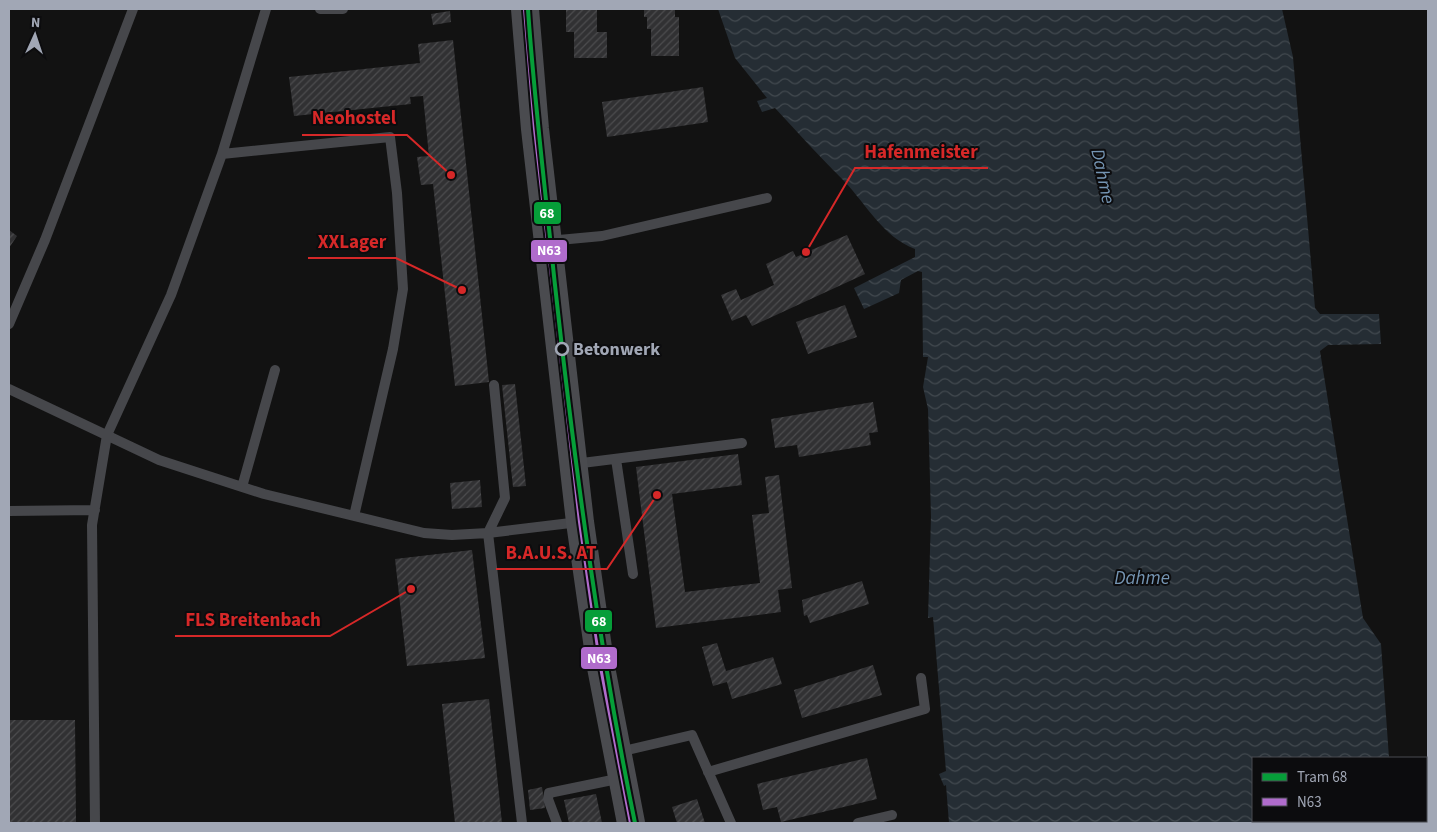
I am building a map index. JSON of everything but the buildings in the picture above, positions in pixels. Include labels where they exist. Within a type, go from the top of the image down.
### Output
[{"type":"main road","points":[[525,9],[547,242],[580,522],[600,662],[631,823]]},
{"type":"lane","points":[[9,324],[45,240],[133,9]]},
{"type":"lane","points":[[95,823],[92,525],[106,435],[171,294],[222,154],[266,9]]},
{"type":"lane","points":[[320,9],[344,9]]},
{"type":"lane","points":[[222,154],[390,137],[397,193],[403,289],[393,349],[354,516]]},
{"type":"lane","points":[[547,242],[602,236],[767,198]]},
{"type":"lane","points":[[242,487],[275,370]]},
{"type":"lane","points":[[494,385],[505,498],[488,533],[522,823]]},
{"type":"lane","points":[[9,389],[160,460],[242,487],[424,533],[452,535],[488,533],[580,522]]},
{"type":"lane","points":[[573,464],[742,443]]},
{"type":"lane","points":[[616,458],[633,574]]},
{"type":"lane","points":[[9,510],[95,510]]},
{"type":"lane","points":[[708,772],[925,709],[921,678]]},
{"type":"lane","points":[[557,823],[548,799],[549,793],[692,735],[731,823]]},
{"type":"lane","points":[[858,823],[892,815]]},
{"type":"water","name":"Dahme","points":[[718,9],[1282,9],[1293,57],[1315,308],[1320,314],[1379,314],[1381,344],[1328,345],[1320,351],[1363,618],[1381,644],[1389,757],[1252,757],[1252,822],[1402,823],[949,823],[946,785],[944,786],[939,774],[946,771],[933,617],[928,618],[931,517],[928,409],[923,387],[928,357],[923,357],[922,272],[918,271],[901,280],[899,293],[864,309],[854,288],[915,257],[915,249],[894,237],[876,220],[844,181],[775,108],[762,112],[757,101],[767,98],[735,58]]},
{"type":"tram line","name":"68","points":[[528,9],[536,109],[554,276],[588,551],[598,619],[635,823]]},
{"type":"transit line","name":"N63","points":[[525,9],[535,129],[580,522],[600,662],[631,823]]},
{"type":"place","name":"Neohostel","points":[[451,175]]},
{"type":"place","name":"Hafenmeister","points":[[806,252]]},
{"type":"place","name":"XXLager","points":[[462,290]]},
{"type":"place","name":"Betonwerk","points":[[562,349]]},
{"type":"place","name":"B.A.U.S. AT","points":[[657,495]]},
{"type":"place","name":"FLS Breitenbach","points":[[411,589]]}]
